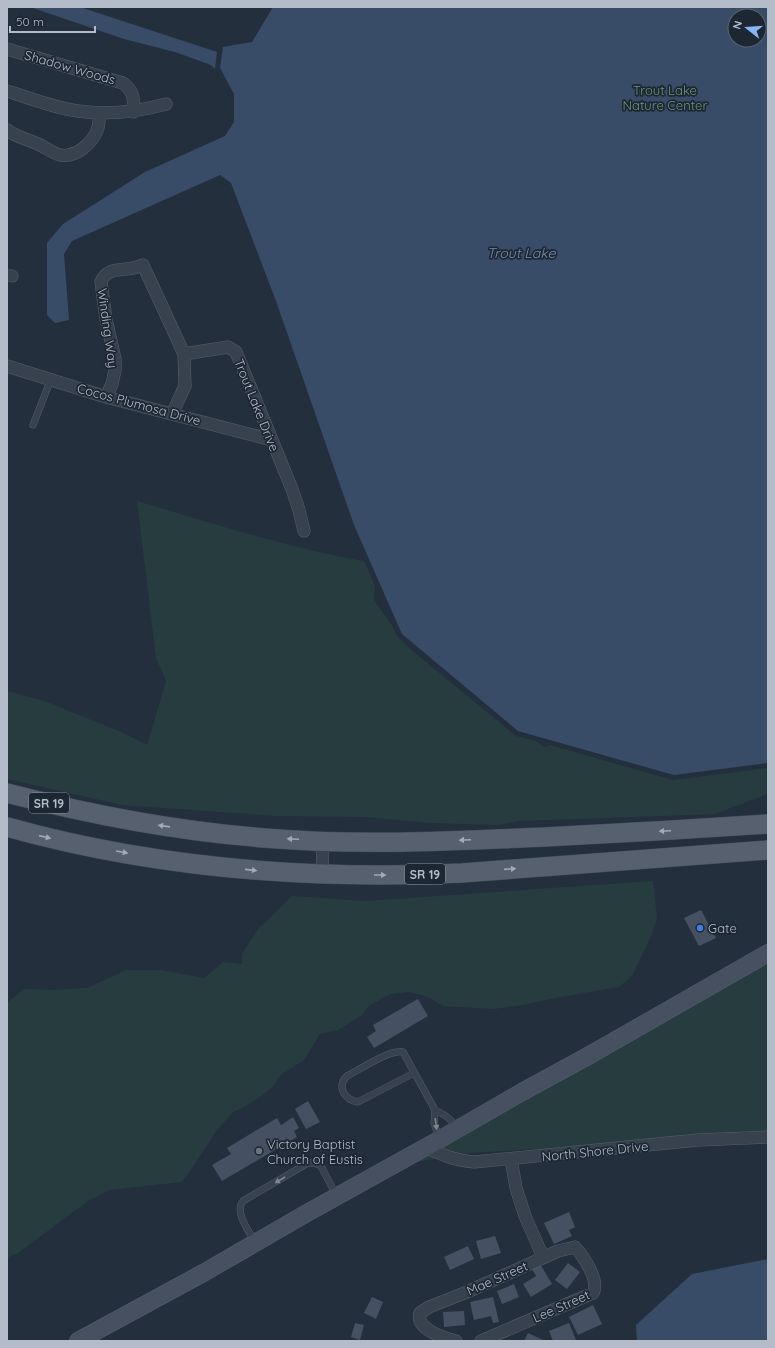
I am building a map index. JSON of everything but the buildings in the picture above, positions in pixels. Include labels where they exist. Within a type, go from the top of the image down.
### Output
[{"type":"main road","name":"SR 19","points":[[7,793],[150,824],[258,837],[323,841],[463,840],[704,829],[768,824]]},
{"type":"main road","name":"SR 19","points":[[7,827],[83,846],[142,856],[260,871],[322,874],[415,875],[462,873],[768,850]]},
{"type":"main road","points":[[704,829],[768,831]]},
{"type":"main road","points":[[78,1341],[205,1272],[768,953]]},
{"type":"street","name":"Shadow Woods","points":[[8,52],[124,83],[131,89],[134,98],[133,112]]},
{"type":"street","points":[[7,91],[62,108],[100,113],[133,112],[147,110],[166,104]]},
{"type":"street","points":[[7,130],[17,136],[66,156],[81,150],[93,137],[98,128],[100,113]]},
{"type":"street","name":"Winding Way","points":[[106,397],[112,384],[115,370],[115,359],[106,319],[101,282],[103,277],[108,272],[143,266],[184,354]]},
{"type":"street","name":"Trout Lake Drive","points":[[184,354],[228,347],[236,352],[292,489],[304,531]]},
{"type":"street","points":[[172,414],[185,386],[184,354]]},
{"type":"street","name":"Cocos Plumosa Drive","points":[[7,366],[106,397],[272,440]]},
{"type":"street","points":[[322,874],[323,841]]},
{"type":"street","name":"North Shore Drive","points":[[432,1144],[444,1156],[461,1161],[474,1162],[698,1140],[768,1136]]},
{"type":"street","points":[[511,1159],[516,1188],[525,1216],[543,1257]]},
{"type":"street","name":"Mae Street","points":[[456,1341],[429,1331],[419,1321],[420,1313],[429,1307],[467,1292],[543,1257],[558,1251],[575,1247]]},
{"type":"street","name":"Lee Street","points":[[481,1341],[593,1293],[596,1286],[595,1280],[582,1254],[575,1247]]},
{"type":"lane","points":[[33,425],[51,379]]},
{"type":"lane","points":[[414,1072],[358,1102],[351,1101],[346,1098],[342,1086],[343,1080],[347,1076],[388,1054],[397,1051],[403,1052],[435,1110],[446,1116],[459,1129]]},
{"type":"lane","points":[[432,1144],[435,1110]]},
{"type":"lane","points":[[255,1243],[240,1213],[240,1205],[243,1201],[308,1163],[315,1163],[321,1166],[337,1197]]},
{"type":"green space","points":[[137,501],[278,542],[335,556],[364,561],[375,586],[374,600],[393,627],[397,636],[409,648],[516,736],[536,741],[545,747],[550,745],[673,780],[768,768],[768,794],[715,814],[519,821],[498,825],[432,823],[364,817],[276,816],[122,805],[7,779],[7,692],[12,692],[47,702],[121,732],[147,745],[166,681],[156,658]]},
{"type":"green space","points":[[653,881],[657,918],[652,934],[632,976],[619,987],[494,1009],[443,1006],[428,997],[409,992],[391,994],[370,1005],[362,1015],[338,1030],[320,1034],[304,1060],[282,1074],[273,1086],[260,1097],[233,1112],[217,1130],[182,1182],[109,1190],[88,1201],[18,1253],[7,1258],[7,1003],[24,989],[52,990],[87,988],[126,970],[161,970],[204,978],[223,962],[242,964],[242,954],[258,929],[292,896],[366,901]]},
{"type":"green space","points":[[768,961],[768,1131],[687,1134],[676,1140],[471,1153],[410,1163]]},
{"type":"water","points":[[30,7],[80,7],[217,52],[215,69],[211,65],[175,52],[124,39]]},
{"type":"water","name":"Trout Lake","points":[[273,7],[768,7],[768,763],[674,775],[518,731],[402,634],[354,525],[276,301],[231,183],[220,175],[72,241],[64,254],[69,320],[55,323],[47,315],[47,243],[63,224],[145,172],[225,136],[234,122],[234,94],[220,68],[223,47],[252,42]]},
{"type":"water","points":[[768,1259],[768,1341],[637,1341],[636,1325],[692,1274]]},
{"type":"place","name":"Gate","points":[[700,928]]},
{"type":"place","name":"Victory Baptist Church of Eustis","points":[[259,1151]]},
{"type":"park label","name":"Trout Lake Nature Center","points":[[665,98]]}]
